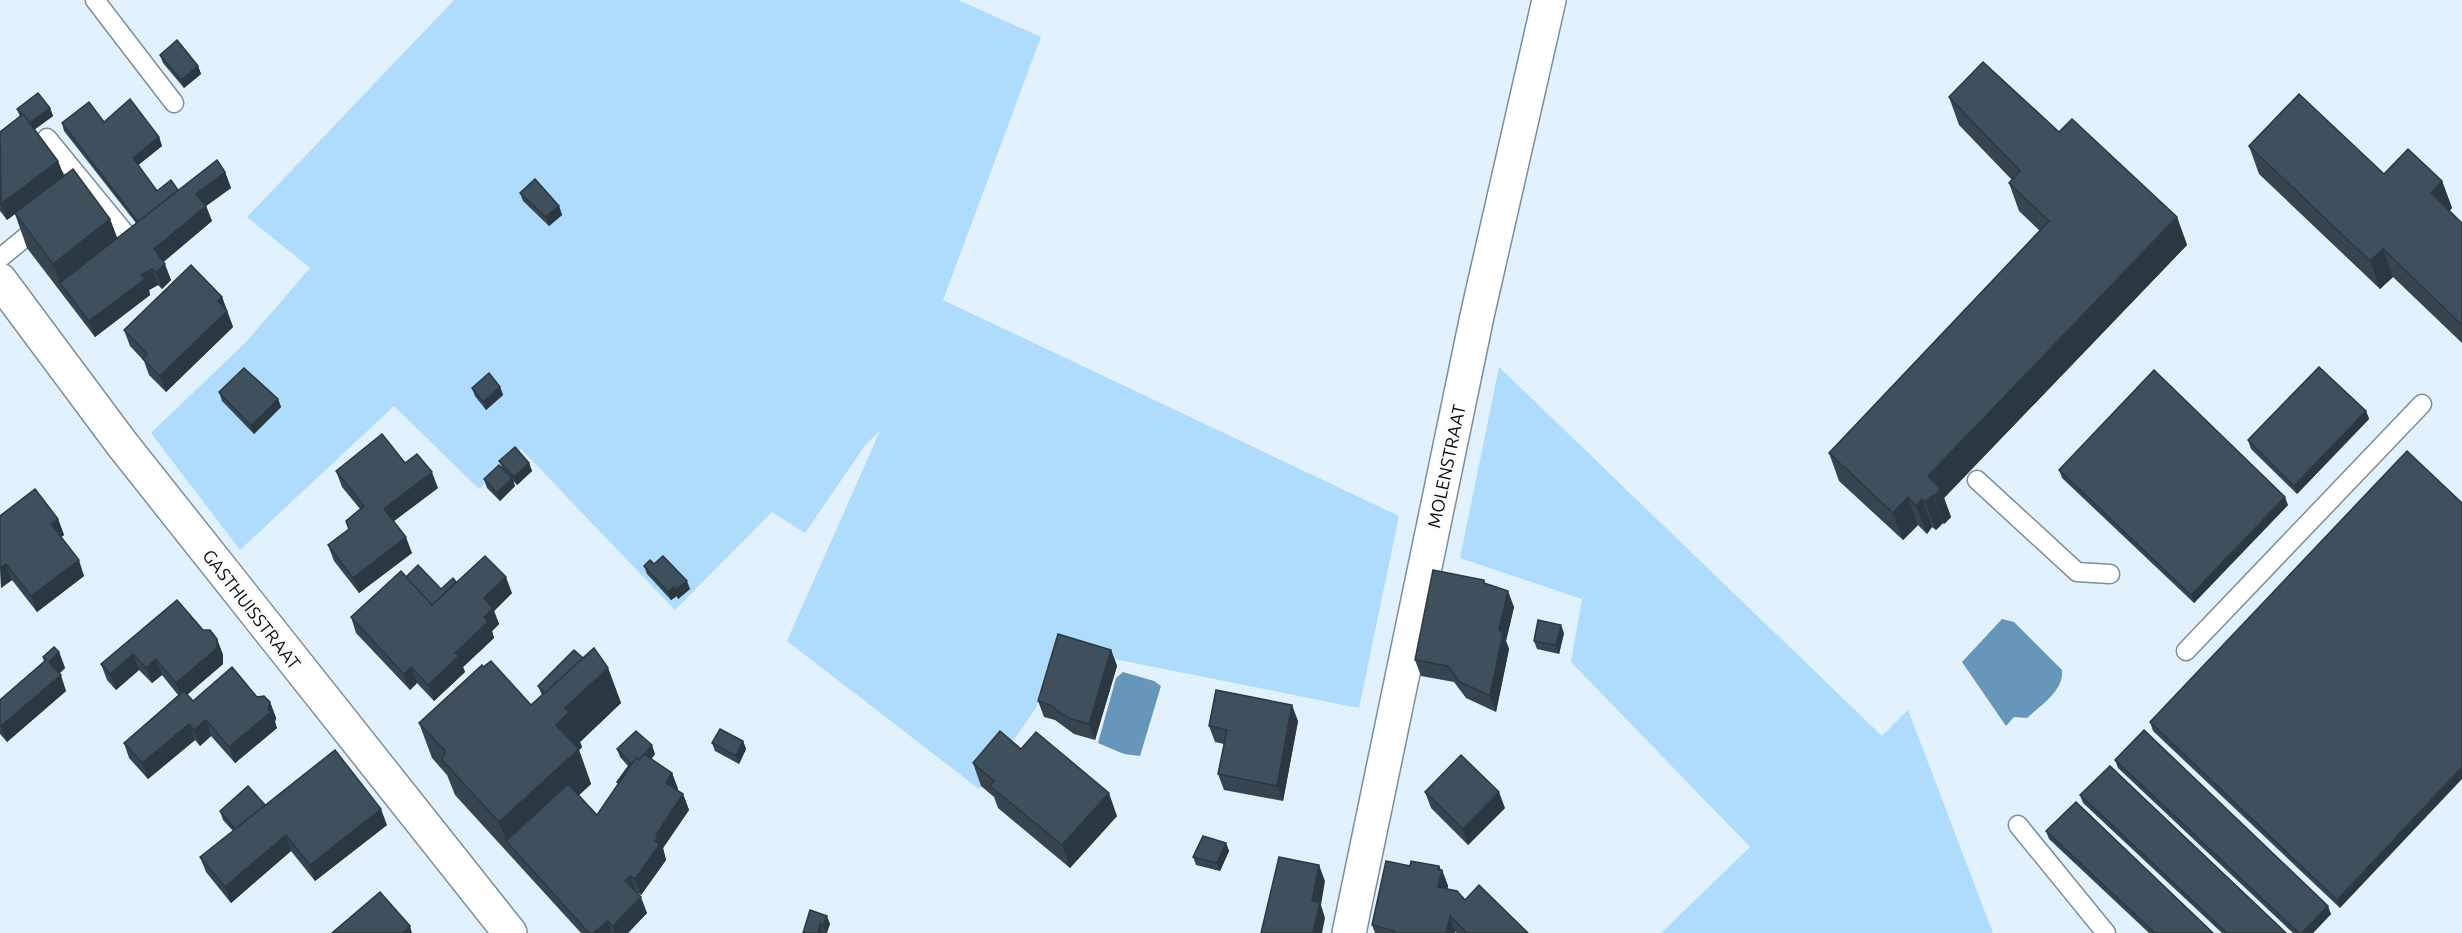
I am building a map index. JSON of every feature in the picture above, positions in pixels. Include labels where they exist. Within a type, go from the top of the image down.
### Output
[{"type":"street","name":"MOLENSTRAAT","points":[[1349,933],[1477,316],[1549,0]]},
{"type":"street","name":"GASTHUISSTRAAT","points":[[0,280],[122,444],[510,933]]},
{"type":"lane","points":[[95,0],[174,103]]},
{"type":"lane","points":[[47,138],[124,232]]},
{"type":"lane","points":[[0,258],[87,187]]},
{"type":"lane","points":[[2186,651],[2422,404]]},
{"type":"lane","points":[[1977,480],[2077,572],[2110,574]]},
{"type":"lane","points":[[2018,825],[2106,933]]},
{"type":"shaded area","points":[[454,0],[958,0],[1041,37],[943,300],[1399,516],[1359,708],[1054,647],[1036,708],[979,789],[787,641],[880,431],[866,444],[805,533],[772,512],[675,610],[521,449],[479,489],[394,406],[240,550],[151,433],[246,342],[310,268],[247,217]]},
{"type":"shaded area","points":[[1499,367],[1882,736],[1908,710],[1993,933],[1661,933],[1750,847],[1571,662],[1582,599],[1460,558]]},
{"type":"shaded area","points":[[2002,619],[2014,622],[2062,670],[2062,678],[2051,697],[2027,718],[2014,717],[2006,726],[1962,662]]},
{"type":"shaded area","points":[[1123,672],[1154,681],[1161,686],[1140,756],[1124,754],[1098,743],[1116,678]]},
{"type":"building","points":[[177,40],[198,66],[181,80],[160,55]]},
{"type":"building","points":[[1983,62],[2059,132],[2072,119],[2177,217],[1928,476],[1941,489],[1925,502],[1922,499],[1916,506],[1908,497],[1893,513],[1829,453],[2049,221],[2009,183],[2020,171],[1949,97]]},
{"type":"building","points":[[38,93],[50,108],[29,123],[17,109]]},
{"type":"building","points":[[2299,94],[2384,174],[2408,149],[2442,181],[2431,193],[2462,223],[2462,325],[2383,249],[2370,261],[2249,146]]},
{"type":"building","points":[[130,99],[159,137],[133,158],[157,191],[171,180],[178,190],[138,222],[62,123],[89,102],[104,122]]},
{"type":"building","points":[[23,114],[58,161],[1,204],[0,132]]},
{"type":"building","points":[[217,160],[225,172],[196,194],[206,206],[154,249],[165,264],[156,273],[152,269],[141,275],[145,279],[89,321],[60,283]]},
{"type":"building","points":[[73,169],[110,219],[53,264],[15,213]]},
{"type":"building","points":[[535,179],[559,206],[546,217],[520,193]]},
{"type":"building","points":[[191,265],[222,297],[218,301],[227,311],[160,376],[143,359],[147,354],[124,330]]},
{"type":"building","points":[[2319,367],[2366,411],[2294,486],[2248,440]]},
{"type":"building","points":[[244,368],[278,399],[251,426],[219,392]]},
{"type":"building","points":[[2154,370],[2285,497],[2191,595],[2059,470]]},
{"type":"building","points":[[489,373],[500,387],[483,402],[472,388]]},
{"type":"building","points":[[382,434],[405,463],[417,454],[432,472],[384,509],[406,537],[353,578],[328,545],[349,529],[346,521],[364,506],[336,471]]},
{"type":"building","points":[[515,447],[529,463],[514,477],[499,461]]},
{"type":"building","points":[[2407,451],[2462,503],[2462,767],[2337,900],[2150,722]]},
{"type":"building","points":[[499,465],[512,478],[497,493],[484,479]]},
{"type":"building","points":[[35,489],[58,519],[51,524],[79,560],[31,596],[6,564],[0,568],[0,516]]},
{"type":"building","points":[[485,556],[506,577],[484,598],[493,608],[484,617],[488,622],[455,653],[459,656],[428,685],[411,667],[404,674],[351,617],[401,571],[432,605]]},
{"type":"building","points":[[663,556],[687,581],[668,592],[644,566],[650,560],[654,564]]},
{"type":"building","points":[[418,565],[441,589],[453,578],[456,582],[432,605],[406,577]]},
{"type":"building","points":[[1433,570],[1484,580],[1484,583],[1508,591],[1499,630],[1503,633],[1490,696],[1460,682],[1448,666],[1415,660]]},
{"type":"building","points":[[177,600],[203,630],[210,630],[217,639],[217,648],[176,683],[156,659],[146,668],[133,654],[110,674],[101,664]]},
{"type":"building","points":[[1538,620],[1561,625],[1556,645],[1534,641]]},
{"type":"building","points":[[1058,634],[1111,650],[1089,724],[1068,718],[1050,705],[1038,701]]},
{"type":"building","points":[[54,647],[59,652],[49,662],[61,675],[1,726],[0,700],[46,660],[43,657]]},
{"type":"building","points":[[594,648],[608,668],[565,708],[569,712],[556,725],[579,749],[499,822],[442,760],[445,751],[419,723],[482,665],[483,667],[491,661],[531,705]]},
{"type":"building","points":[[574,650],[583,658],[545,693],[538,686]]},
{"type":"building","points":[[232,667],[257,697],[264,696],[270,702],[268,710],[271,712],[229,747],[206,720],[194,730],[189,724],[142,763],[124,743],[184,691],[193,701]]},
{"type":"building","points":[[1216,690],[1292,705],[1277,786],[1218,774],[1227,730],[1209,726]]},
{"type":"building","points":[[720,729],[743,741],[736,756],[712,743]]},
{"type":"building","points":[[2144,730],[2328,906],[2302,933],[2299,933],[2115,760]]},
{"type":"building","points":[[636,731],[652,745],[639,760],[636,758],[619,783],[617,782],[631,763],[617,749]]},
{"type":"building","points":[[1000,731],[1021,749],[1036,732],[1109,793],[1062,845],[990,786],[994,781],[973,763]]},
{"type":"building","points":[[335,750],[381,809],[310,865],[286,835],[225,887],[200,857]]},
{"type":"building","points":[[644,754],[672,773],[666,783],[683,794],[656,835],[658,837],[655,841],[660,844],[635,879],[630,876],[625,881],[641,897],[613,926],[608,921],[593,933],[589,933],[506,841],[568,784],[597,815],[636,758],[639,760]]},
{"type":"building","points":[[1461,755],[1499,792],[1463,829],[1425,792]]},
{"type":"building","points":[[2110,766],[2286,933],[2227,933],[2080,795]]},
{"type":"building","points":[[248,786],[265,805],[235,829],[220,811]]},
{"type":"building","points":[[2076,802],[2213,933],[2155,933],[2046,831]]},
{"type":"building","points":[[1203,836],[1226,843],[1217,863],[1193,857]]},
{"type":"building","points":[[1279,857],[1319,865],[1312,901],[1320,902],[1313,933],[1261,933]]},
{"type":"building","points":[[1386,861],[1410,866],[1411,861],[1439,866],[1438,870],[1442,870],[1438,887],[1457,891],[1465,900],[1479,885],[1528,933],[1467,933],[1450,916],[1446,933],[1394,933],[1395,931],[1372,925]]},
{"type":"building","points":[[380,892],[410,926],[403,933],[332,933]]},
{"type":"building","points":[[810,910],[827,916],[823,925],[820,924],[818,932],[821,933],[803,933]]}]
